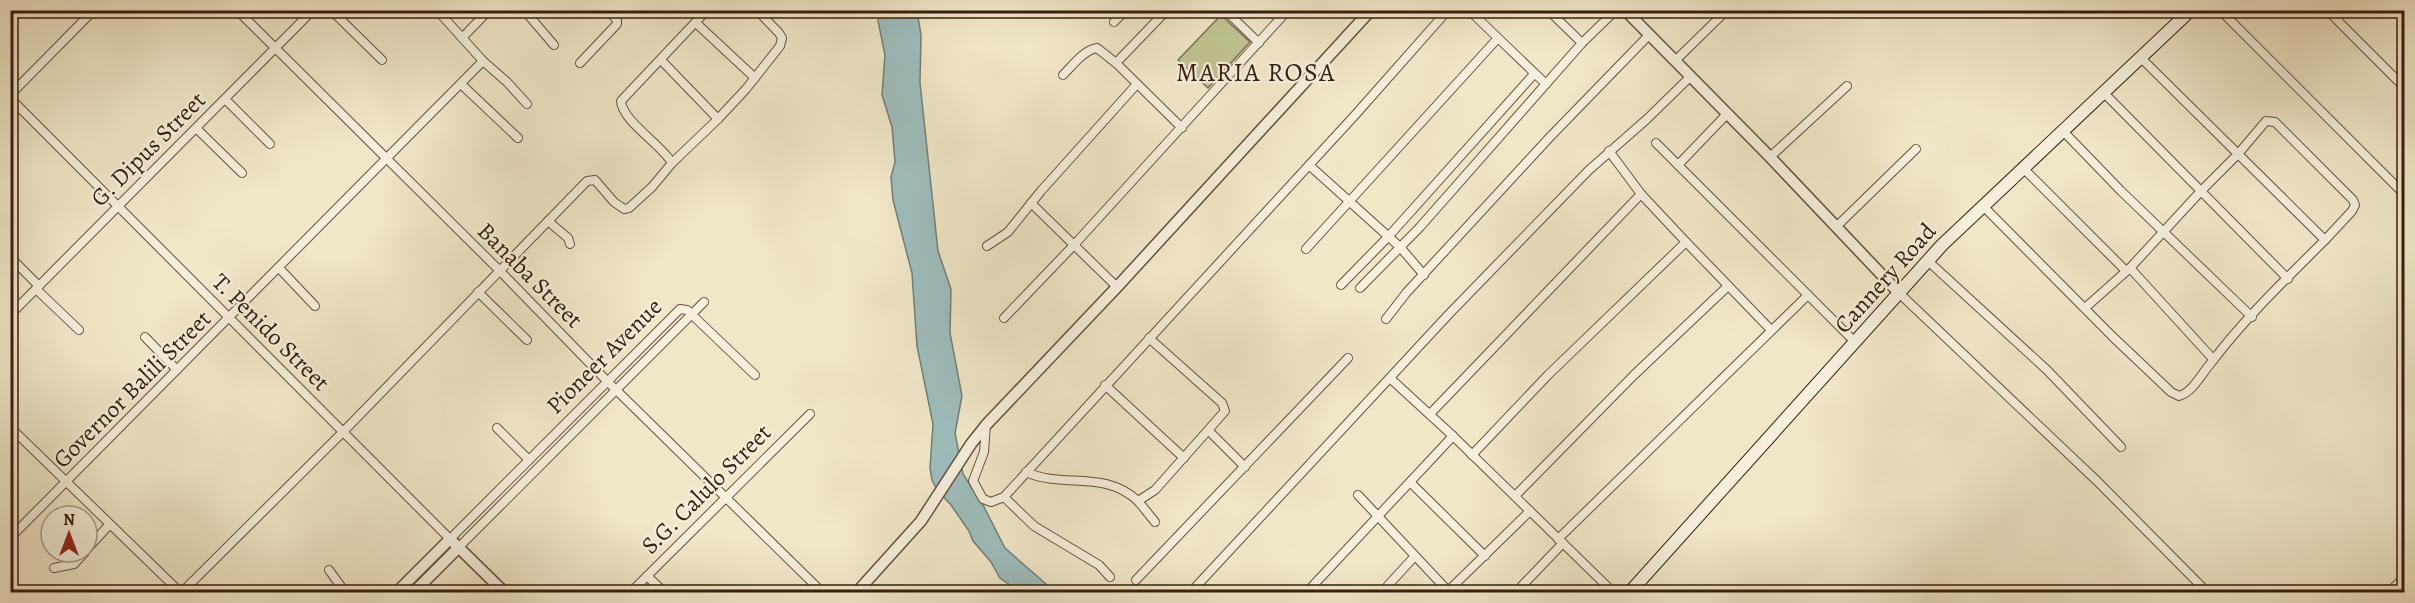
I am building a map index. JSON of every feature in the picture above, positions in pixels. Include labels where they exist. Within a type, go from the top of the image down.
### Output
[{"type":"main road","name":"Cannery Road","points":[[1630,592],[1928,261],[1983,206],[2191,10]]},
{"type":"street","points":[[10,97],[94,10]]},
{"type":"street","name":"Banaba Street","points":[[237,10],[386,160],[500,270],[615,389],[822,592]]},
{"type":"street","name":"G. Dipus Street","points":[[10,315],[276,50],[313,10]]},
{"type":"street","points":[[331,10],[382,60]]},
{"type":"street","points":[[437,10],[483,62],[507,82],[527,104]]},
{"type":"street","points":[[462,38],[489,10]]},
{"type":"street","points":[[524,10],[554,45]]},
{"type":"street","points":[[580,63],[617,24],[608,10]]},
{"type":"street","points":[[672,164],[667,153],[627,114],[621,103],[622,98],[662,60],[708,10]]},
{"type":"street","points":[[10,427],[181,592],[342,433],[572,195],[591,180],[600,185],[618,206],[627,209],[652,187],[718,119],[780,46],[782,40],[779,33],[758,10]]},
{"type":"street","points":[[1114,22],[1126,10]]},
{"type":"street","points":[[1116,63],[1167,10]]},
{"type":"street","points":[[1225,10],[1259,43]]},
{"type":"street","points":[[1004,318],[1182,128],[1288,10]]},
{"type":"street","points":[[857,592],[921,521],[986,425],[1117,288],[1371,10]]},
{"type":"street","points":[[986,425],[984,452],[973,482],[978,493],[987,501],[997,501],[1004,497],[1309,165],[1448,10]]},
{"type":"street","points":[[1469,10],[1546,84]]},
{"type":"street","points":[[1548,10],[1582,43]]},
{"type":"street","points":[[1360,288],[1400,247],[1582,43],[1616,10]]},
{"type":"street","points":[[1676,60],[1727,10]]},
{"type":"street","points":[[2220,10],[2403,194]]},
{"type":"street","points":[[2327,10],[2404,87]]},
{"type":"street","points":[[1628,11],[1899,293],[2098,482],[2207,592]]},
{"type":"street","points":[[696,23],[755,78]]},
{"type":"street","points":[[1386,319],[1549,138],[1650,34]]},
{"type":"street","points":[[1306,249],[1498,38]]},
{"type":"street","points":[[1063,75],[1092,49],[1102,50],[1182,128]]},
{"type":"street","points":[[2141,58],[2325,240]]},
{"type":"street","points":[[662,60],[718,119]]},
{"type":"street","name":"Governor Balili Street","points":[[10,538],[483,62]]},
{"type":"street","points":[[1341,285],[1388,237],[1534,74]]},
{"type":"street","points":[[1191,592],[1449,314],[1609,151],[1647,119],[1691,76]]},
{"type":"street","points":[[461,84],[518,138]]},
{"type":"street","points":[[987,246],[1001,238],[1137,84]]},
{"type":"street","points":[[1770,157],[1847,86]]},
{"type":"street","points":[[2104,93],[2288,279]]},
{"type":"street","name":"T. Penido Street","points":[[10,97],[342,433],[504,592]]},
{"type":"street","points":[[226,100],[270,144]]},
{"type":"street","points":[[1678,165],[1728,113]]},
{"type":"street","points":[[1983,206],[2113,338],[2176,395],[2183,395],[2188,392],[2213,359],[2352,211],[2355,205],[2353,200],[2275,122],[2266,121],[2238,154],[2164,231],[2085,308]]},
{"type":"street","points":[[197,129],[242,173]]},
{"type":"street","points":[[2063,131],[2252,317]]},
{"type":"street","points":[[1656,143],[1855,342]]},
{"type":"street","points":[[1837,226],[1916,149]]},
{"type":"street","points":[[1609,151],[1641,194],[1771,330]]},
{"type":"street","points":[[1309,165],[1400,247],[1424,275]]},
{"type":"street","points":[[2023,168],[2127,269],[2213,359]]},
{"type":"street","points":[[1430,414],[1641,194]]},
{"type":"street","points":[[1031,203],[1117,288]]},
{"type":"street","points":[[548,221],[568,238],[570,244]]},
{"type":"street","points":[[1472,455],[1548,375],[1686,242]]},
{"type":"street","points":[[10,258],[79,330]]},
{"type":"street","points":[[1928,261],[2047,370],[2121,447]]},
{"type":"street","points":[[279,268],[315,306]]},
{"type":"street","points":[[1515,496],[1634,375],[1728,286]]},
{"type":"street","points":[[478,292],[527,340]]},
{"type":"street","points":[[1516,592],[1561,541],[1808,295]]},
{"type":"street","points":[[704,302],[692,314],[755,375]]},
{"type":"street","name":"Pioneer Avenue","points":[[397,592],[679,310],[684,309],[692,314],[414,592]]},
{"type":"street","points":[[145,338],[177,370]]},
{"type":"street","points":[[1138,501],[1155,490],[1225,411],[1222,403],[1149,338]]},
{"type":"street","points":[[1136,580],[1348,358]]},
{"type":"street","points":[[1390,379],[1430,414],[1613,592]]},
{"type":"street","points":[[1105,385],[1184,458]]},
{"type":"street","name":"S.G. Calulo Street","points":[[631,592],[810,414]]},
{"type":"street","points":[[497,428],[529,460]]},
{"type":"street","points":[[1209,431],[1245,467]]},
{"type":"street","points":[[1307,592],[1453,436]]},
{"type":"street","points":[[1026,472],[1037,477],[1076,479],[1107,484],[1124,491],[1138,501],[1155,522]]},
{"type":"street","points":[[1410,482],[1485,556]]},
{"type":"street","points":[[1358,495],[1448,592],[1530,511]]},
{"type":"street","points":[[1004,497],[1034,526],[1099,565],[1110,577]]},
{"type":"street","points":[[99,536],[109,525]]},
{"type":"street","points":[[1382,592],[1414,557]]},
{"type":"street","points":[[54,568],[74,564]]},
{"type":"street","points":[[329,570],[345,592]]},
{"type":"street","points":[[647,576],[664,592]]},
{"type":"street","points":[[2389,592],[2404,578]]},
{"type":"green space","points":[[1221,15],[1250,42],[1208,88],[1178,60]]},
{"type":"water","points":[[879,11],[917,11],[921,35],[920,83],[938,251],[951,289],[950,333],[962,396],[955,433],[963,474],[983,505],[1005,548],[1055,592],[1020,592],[1000,578],[932,480],[930,468],[933,424],[917,346],[912,273],[893,200],[891,177],[895,162],[892,127],[882,95],[885,55],[878,21]]},
{"type":"district","name":"MARIA ROSA","points":[[1256,72]]}]
